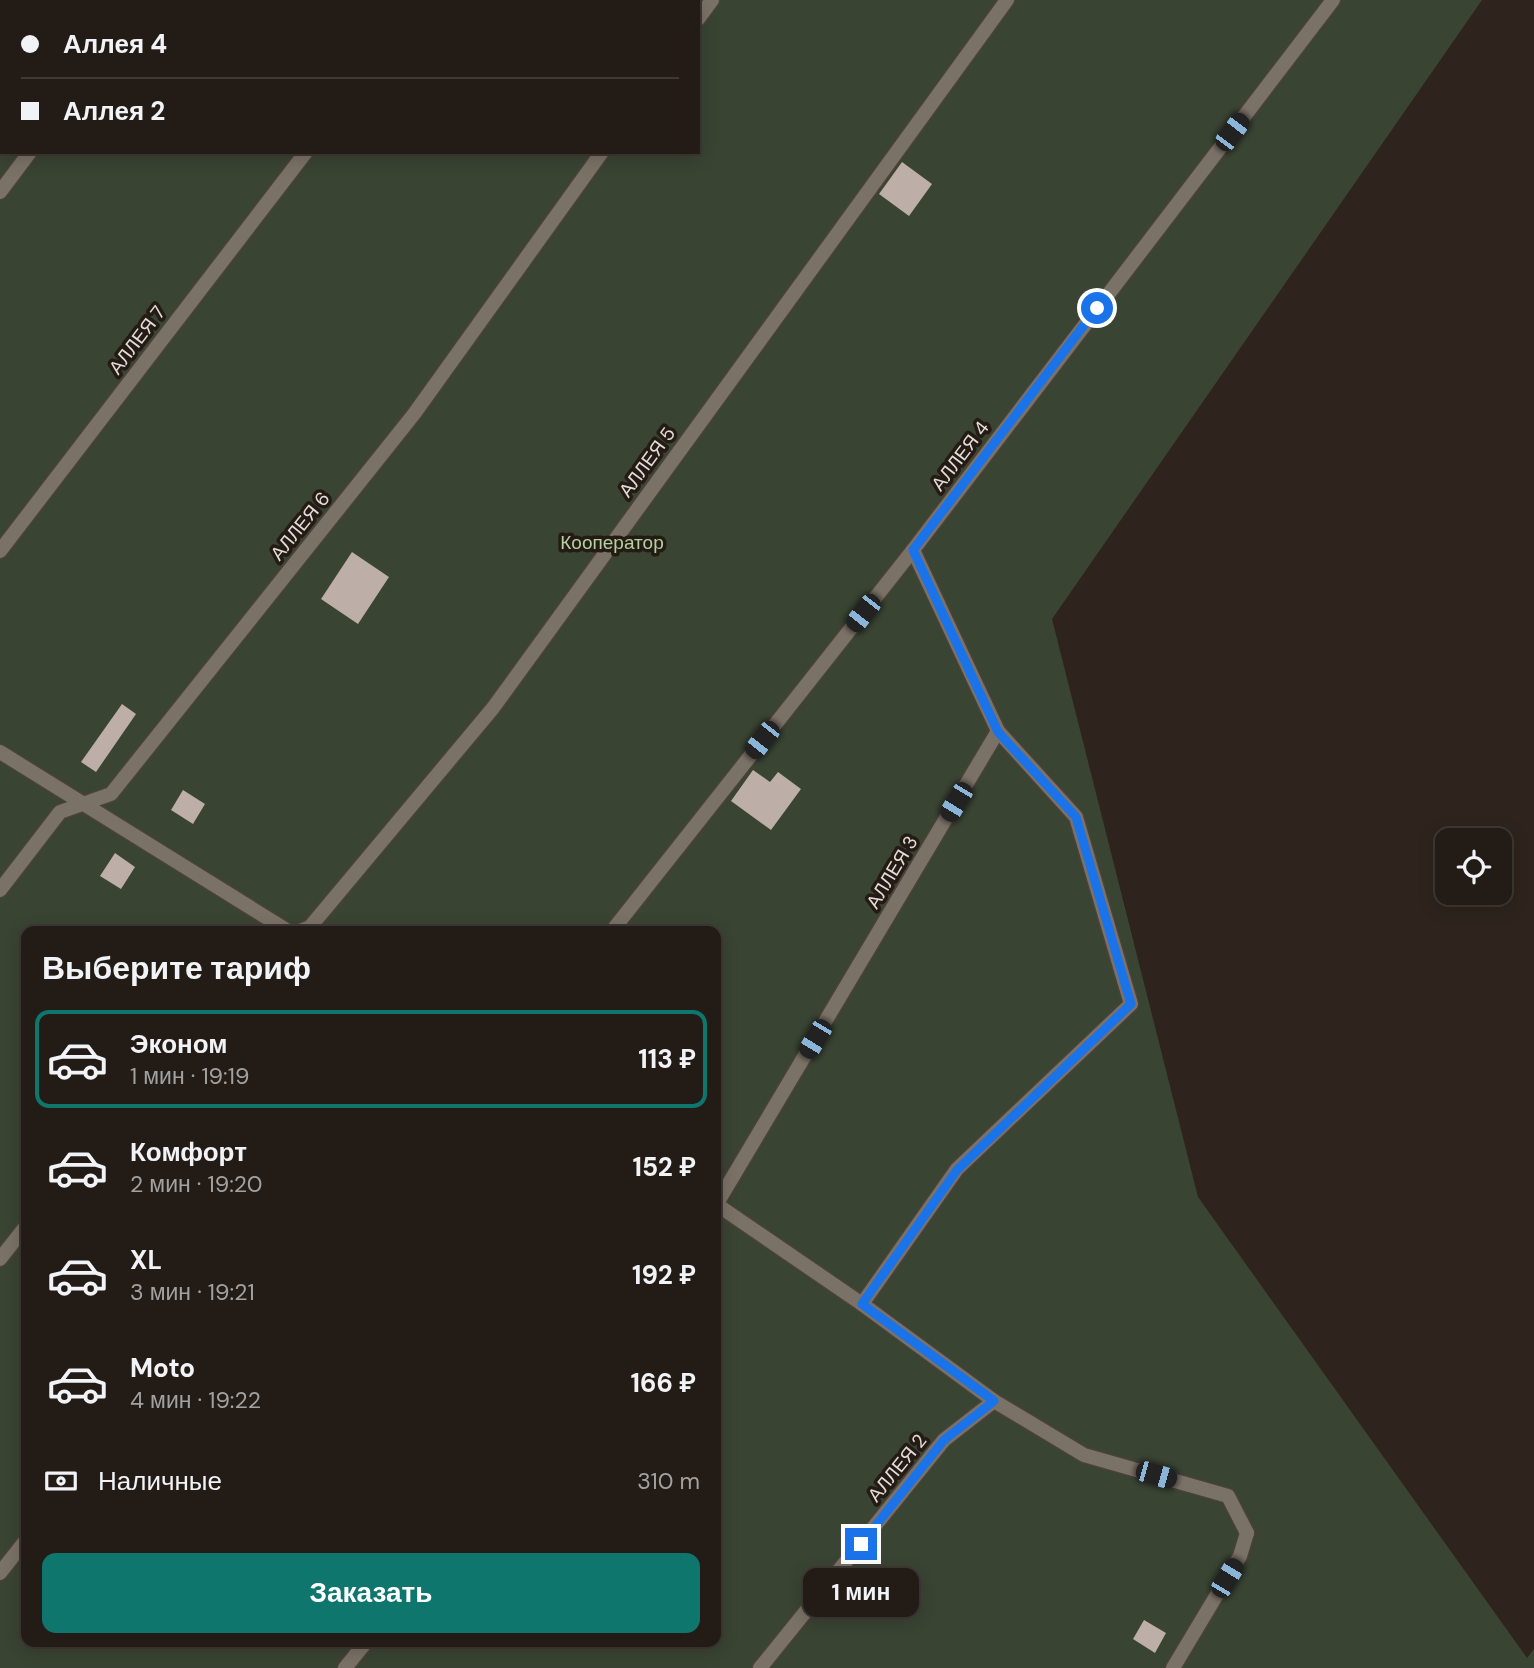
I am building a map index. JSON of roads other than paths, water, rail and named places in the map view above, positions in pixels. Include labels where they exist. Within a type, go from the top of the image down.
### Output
[{"type":"street","points":[[700,16],[712,0]]},
{"type":"street","name":"АЛЛЕЯ 5","points":[[311,926],[493,708],[1007,0]]},
{"type":"street","name":"АЛЛЕЯ 4","points":[[616,926],[913,550],[1333,0]]},
{"type":"street","points":[[0,192],[28,154]]},
{"type":"street","name":"АЛЛЕЯ 7","points":[[0,551],[304,154]]},
{"type":"street","name":"АЛЛЕЯ 6","points":[[0,890],[60,812],[111,794],[120,783],[414,414],[601,154]]},
{"type":"street","points":[[862,1304],[957,1170],[1131,1004],[1076,817],[998,732],[913,550]]},
{"type":"street","name":"АЛЛЕЯ 3","points":[[721,1196],[998,732]]},
{"type":"street","points":[[0,752],[280,926]]},
{"type":"street","points":[[721,1207],[862,1304],[994,1401],[1084,1455],[1228,1496],[1247,1533],[1240,1556],[1173,1668]]},
{"type":"street","points":[[0,1259],[21,1232]]},
{"type":"street","name":"АЛЛЕЯ 2","points":[[760,1668],[944,1440],[994,1401]]},
{"type":"street","points":[[0,1573],[21,1546]]},
{"type":"street","points":[[345,1668],[362,1647]]},
{"type":"park label","name":"Кооператор","points":[[612,542]]}]
